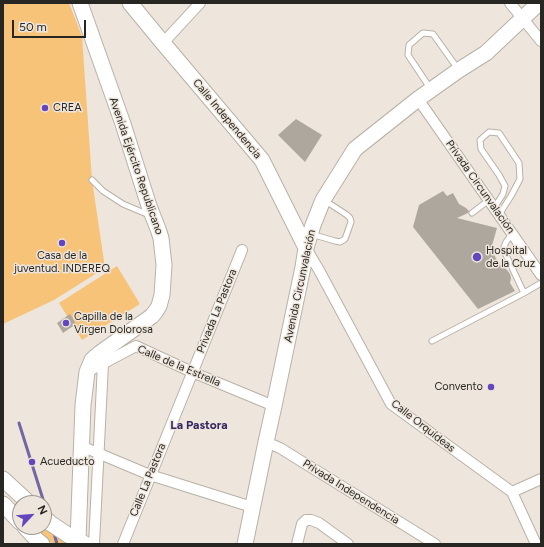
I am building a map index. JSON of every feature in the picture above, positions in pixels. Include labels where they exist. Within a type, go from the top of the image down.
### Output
[{"type":"street","name":"Avenida Ejército Republicano","points":[[80,3],[123,124],[148,206],[154,217],[161,238],[164,265],[162,295],[156,311],[152,316],[92,360],[87,372],[83,405],[81,446],[82,542]]},
{"type":"street","name":"Calle Independencia","points":[[130,3],[262,160],[306,248]]},
{"type":"street","points":[[163,43],[200,3]]},
{"type":"street","points":[[510,3],[541,41]]},
{"type":"street","name":"Avenida Circunvalación","points":[[525,21],[539,3]]},
{"type":"street","name":"Avenida Circunvalación","points":[[245,544],[306,248],[310,233],[323,200],[355,149],[418,99],[486,53],[541,10]]},
{"type":"street","name":"Privada Circunvalación","points":[[418,99],[541,275]]},
{"type":"street","name":"Calle Orquídeas","points":[[306,248],[391,404],[512,492],[536,544]]},
{"type":"street","name":"Privada La Pastora","points":[[192,372],[242,250]]},
{"type":"street","name":"Calle de la Estrella","points":[[87,372],[136,346],[192,372],[274,406]]},
{"type":"street","points":[[94,544],[103,364]]},
{"type":"street","name":"Calle La Pastora","points":[[123,544],[192,372]]},
{"type":"street","name":"Privada Independencia","points":[[266,442],[280,448],[435,544]]},
{"type":"street","points":[[81,446],[150,475],[252,507]]},
{"type":"street","points":[[3,479],[20,495]]},
{"type":"street","points":[[512,492],[541,479]]},
{"type":"street","points":[[3,504],[12,514]]},
{"type":"street","points":[[297,544],[302,524],[306,520],[319,523],[348,544]]},
{"type":"street","points":[[52,524],[82,542]]},
{"type":"lane","points":[[432,90],[408,55],[409,45],[423,33],[433,34],[459,70]]},
{"type":"lane","points":[[472,213],[494,208],[511,196],[520,179],[519,163],[499,133],[490,132],[480,140],[481,149],[499,174],[505,186],[503,194],[494,208]]},
{"type":"lane","points":[[92,180],[103,191],[123,204],[154,217]]},
{"type":"lane","points":[[310,233],[335,242],[340,242],[344,239],[351,222],[347,215],[323,200]]},
{"type":"lane","points":[[512,234],[504,246],[505,253],[524,293]]},
{"type":"lane","points":[[432,341],[541,283]]},
{"type":"shaded area","name":"CREA","points":[[3,3],[69,3],[82,36],[92,180],[105,268],[54,300],[3,324]]},
{"type":"shaded area","points":[[117,266],[140,304],[82,340],[59,303]]},
{"type":"shaded area","points":[[52,531],[68,544],[53,544],[41,535],[52,535]]},
{"type":"building","points":[[296,119],[322,135],[305,162],[278,135]]},
{"type":"building","name":"Hospital de la Cruz","points":[[443,191],[447,196],[453,193],[459,204],[469,211],[468,213],[457,218],[497,228],[491,249],[499,264],[510,274],[510,283],[515,291],[478,309],[413,227],[419,205]]},
{"type":"building","name":"Capilla de la Virgen Dolorosa","points":[[70,314],[76,324],[63,333],[57,323]]},
{"type":"waterway","points":[[19,423],[42,495]]},
{"type":"waterway","points":[[54,533],[57,544]]},
{"type":"place","name":"CREA","points":[[45,108]]},
{"type":"place","name":"Casa de la juventud. INDEREQ","points":[[62,243]]},
{"type":"place","name":"Hospital de la Cruz","points":[[477,257]]},
{"type":"place","name":"Capilla de la Virgen Dolorosa","points":[[66,323]]},
{"type":"place","name":"Convento","points":[[491,387]]},
{"type":"place","name":"Acueducto","points":[[32,462]]},
{"type":"district","name":"La Pastora","points":[[199,425]]}]
